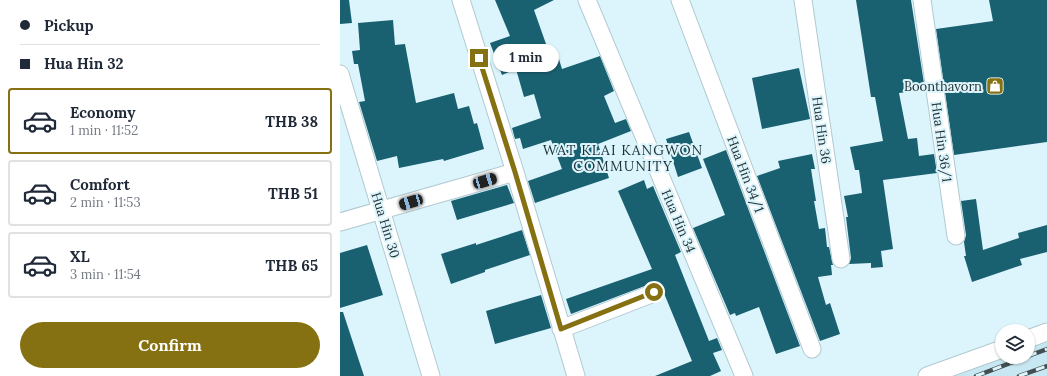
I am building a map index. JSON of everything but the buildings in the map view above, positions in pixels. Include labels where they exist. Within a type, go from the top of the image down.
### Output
[{"type":"street","points":[[461,0],[515,172],[576,376]]},
{"type":"street","name":"Hua Hin 34","points":[[587,0],[744,376]]},
{"type":"street","name":"Hua Hin 34/1","points":[[680,0],[812,349]]},
{"type":"street","name":"Hua Hin 36","points":[[803,0],[842,259]]},
{"type":"street","name":"Hua Hin 36/1","points":[[922,0],[956,236]]},
{"type":"street","name":"Hua Hin 30","points":[[340,74],[431,376]]},
{"type":"street","points":[[340,222],[515,172]]},
{"type":"street","points":[[561,329],[654,292]]},
{"type":"street","points":[[1035,336],[1047,332]]},
{"type":"street","points":[[927,376],[995,352]]},
{"type":"shaded area","points":[[1047,337],[1047,376],[940,376],[995,359],[995,364],[1035,364],[1035,341]]},
{"type":"railway","points":[[1035,353],[1047,349]]},
{"type":"railway","points":[[976,376],[1008,364]]},
{"type":"railway","points":[[1019,376],[1047,366]]},
{"type":"place","name":"Boonthavorn","points":[[995,86]]},
{"type":"district","name":"WAT KLAI KANGWON COMMUNITY","points":[[623,158]]},
{"type":"route","points":[[479,58],[515,172],[561,329],[654,292]]}]
